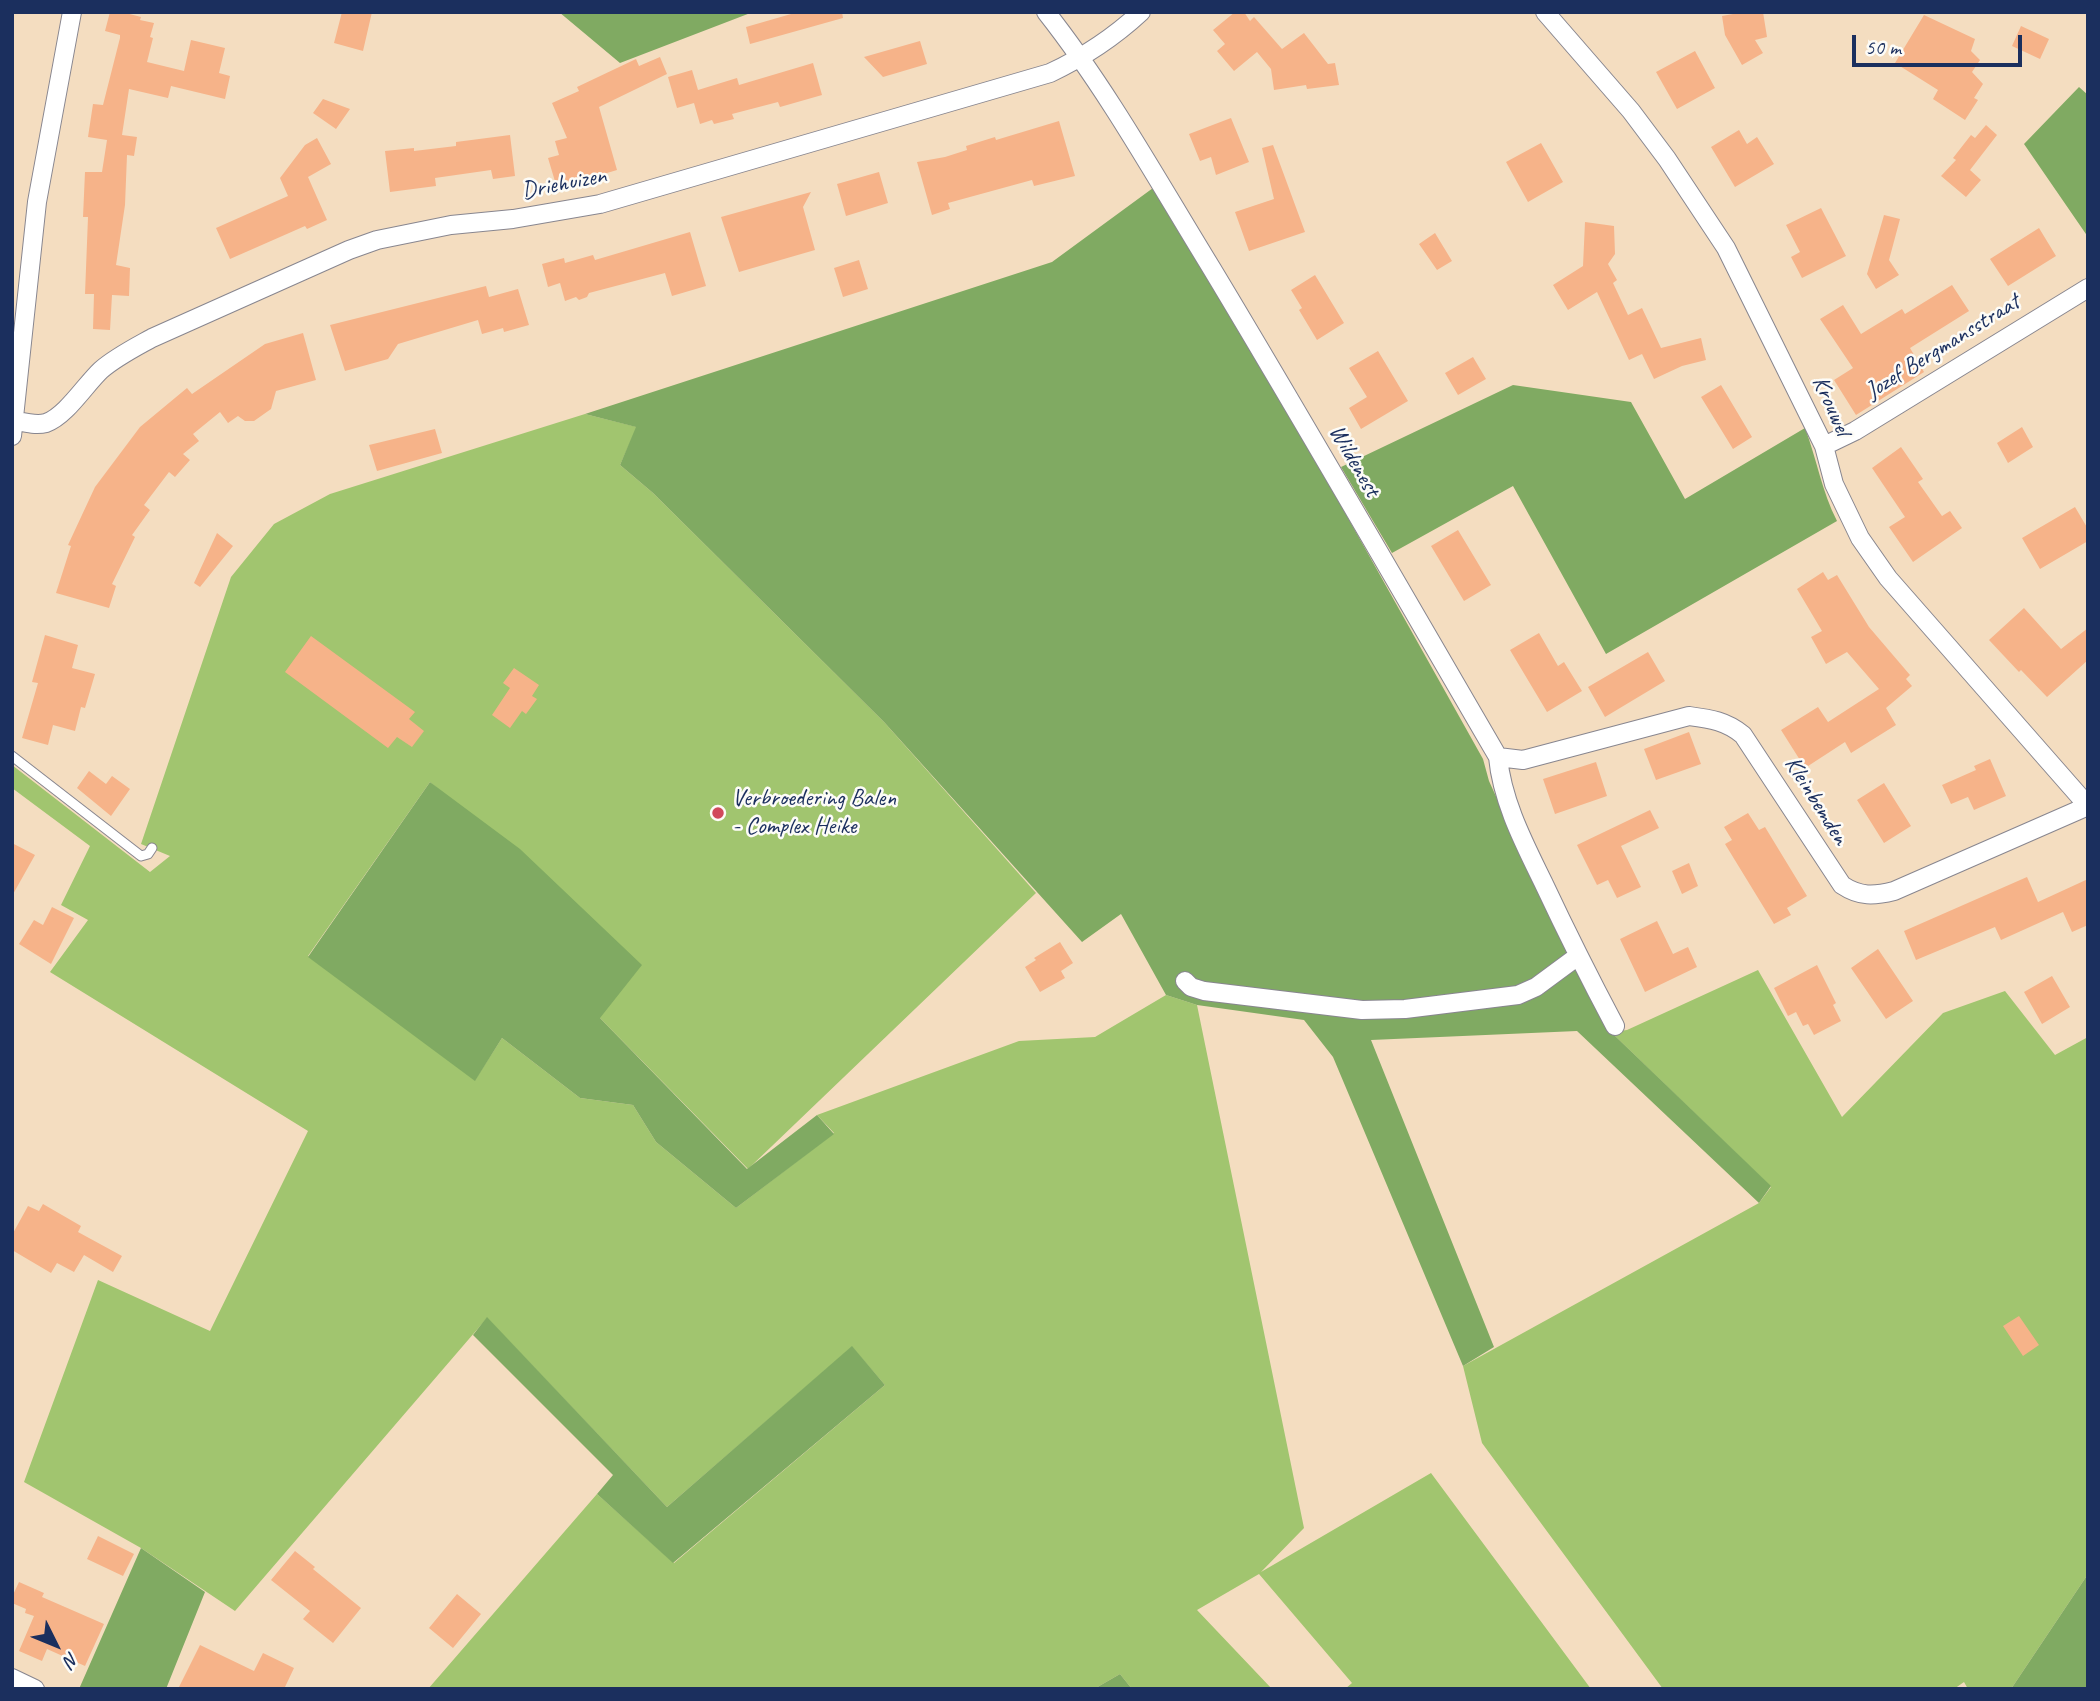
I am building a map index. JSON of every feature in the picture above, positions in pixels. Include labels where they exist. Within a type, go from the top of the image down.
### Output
[{"type":"street","points":[[13,428],[37,202],[72,12]]},
{"type":"street","name":"Wildenest","points":[[1045,12],[1154,174],[1270,364],[1498,757],[1500,779],[1526,845],[1578,956],[1615,1026]]},
{"type":"street","name":"Driehuizen","points":[[13,428],[46,423],[59,414],[102,370],[126,352],[152,338],[349,250],[377,240],[451,225],[513,219],[600,204],[1050,72],[1079,60],[1141,12]]},
{"type":"street","name":"Krouwel","points":[[1545,12],[1631,111],[1667,159],[1726,248],[1824,446],[1834,484],[1860,538],[1874,560],[2088,806]]},
{"type":"street","name":"Jozef Bergmansstraat","points":[[1824,446],[1856,431],[2088,288]]},
{"type":"street","name":"Kleinbemden","points":[[1498,757],[1523,760],[1689,716],[1718,720],[1743,734],[1842,886],[1856,894],[1874,896],[1894,891],[2088,806]]},
{"type":"street","points":[[1185,981],[1191,987],[1204,992],[1362,1010],[1405,1009],[1518,995],[1536,987],[1578,956]]},
{"type":"street","points":[[12,1678],[35,1689]]},
{"type":"lane","points":[[12,756],[141,856],[148,854],[152,848]]},
{"type":"green space","points":[[559,12],[753,12],[620,63]]},
{"type":"green space","points":[[2079,87],[2088,95],[2088,237],[2024,144]]},
{"type":"green space","points":[[1153,188],[1273,384],[1483,759],[1489,781],[1562,942],[1611,1032],[1771,1186],[1759,1203],[1577,1031],[1371,1040],[1494,1347],[1463,1366],[1333,1057],[1304,1020],[1197,1005],[1166,995],[1121,914],[1082,942],[884,722],[653,493],[620,465],[636,427],[585,414],[1052,262]]},
{"type":"green space","points":[[1513,385],[1631,402],[1685,499],[1805,428],[1827,499],[1837,521],[1606,654],[1513,486],[1392,553],[1341,467]]},
{"type":"green space","points":[[585,414],[637,427],[620,465],[653,493],[884,722],[1036,893],[748,1169],[599,1017],[641,965],[430,782],[308,956],[475,1080],[502,1038],[580,1098],[633,1105],[656,1142],[736,1208],[834,1133],[817,1115],[1019,1041],[1095,1037],[1166,995],[1197,1005],[1304,1528],[1261,1572],[1431,1473],[1591,1689],[1345,1689],[1352,1683],[1259,1574],[1197,1610],[1272,1689],[1132,1689],[1120,1674],[1094,1689],[428,1689],[597,1494],[674,1563],[885,1385],[852,1347],[667,1507],[487,1318],[235,1611],[141,1548],[24,1482],[98,1280],[210,1331],[308,1131],[50,972],[88,920],[61,905],[90,846],[12,788],[12,765],[150,872],[170,856],[141,844],[231,577],[274,524],[330,494]]},
{"type":"green space","points":[[430,782],[520,849],[642,965],[600,1018],[747,1169],[817,1115],[834,1134],[736,1208],[656,1142],[633,1105],[580,1098],[502,1038],[475,1081],[308,957]]},
{"type":"green space","points":[[1758,970],[1842,1117],[1943,1013],[2005,991],[2055,1055],[2088,1037],[2088,1574],[2011,1689],[1968,1689],[1964,1682],[1954,1689],[1663,1689],[1482,1443],[1463,1366],[1759,1203],[1771,1187],[1611,1032],[1627,1030]]},
{"type":"green space","points":[[487,1317],[667,1507],[852,1346],[885,1385],[673,1563],[597,1494],[613,1475],[473,1335]]},
{"type":"green space","points":[[141,1548],[205,1592],[166,1689],[79,1689]]},
{"type":"green space","points":[[2088,1574],[2088,1689],[2011,1689]]},
{"type":"green space","points":[[1120,1674],[1132,1689],[1094,1689]]},
{"type":"building","points":[[110,12],[122,12],[154,23],[147,62],[184,71],[191,40],[225,48],[219,73],[230,76],[225,99],[171,86],[168,98],[129,89],[122,135],[137,137],[134,156],[127,155],[125,205],[116,265],[130,268],[129,296],[112,295],[110,330],[93,329],[94,294],[85,294],[88,217],[83,217],[85,172],[102,172],[107,140],[88,137],[93,104],[103,105],[120,38],[120,35],[105,31]]},
{"type":"building","points":[[342,12],[372,12],[363,51],[334,43]]},
{"type":"building","points":[[798,12],[842,12],[843,18],[750,44],[746,27]]},
{"type":"building","points":[[1235,12],[1244,12],[1250,21],[1254,17],[1282,49],[1304,33],[1328,64],[1335,63],[1339,85],[1307,89],[1306,85],[1274,90],[1271,69],[1257,52],[1234,71],[1217,51],[1225,44],[1213,30]]},
{"type":"building","points":[[1763,12],[1767,37],[1755,40],[1763,53],[1742,65],[1725,35],[1722,16]]},
{"type":"building","points":[[1924,15],[1975,39],[1971,51],[1980,60],[1972,72],[1983,84],[1974,98],[1978,100],[1965,120],[1933,99],[1938,90],[1895,63]]},
{"type":"building","points":[[2021,26],[2049,39],[2040,59],[2012,46]]},
{"type":"building","points":[[920,41],[927,64],[883,77],[864,57]]},
{"type":"building","points":[[1695,51],[1715,88],[1677,109],[1656,72]]},
{"type":"building","points":[[660,57],[667,74],[599,107],[617,170],[557,188],[548,158],[559,155],[555,141],[567,138],[552,103],[579,91],[577,87],[636,59],[639,66]]},
{"type":"building","points":[[813,63],[822,95],[780,107],[778,102],[732,114],[734,119],[714,124],[712,120],[700,124],[694,103],[677,108],[668,77],[692,70],[698,90],[737,78],[739,85]]},
{"type":"building","points":[[323,99],[350,109],[336,129],[313,113]]},
{"type":"building","points":[[1231,118],[1249,162],[1216,175],[1211,157],[1200,161],[1189,134]]},
{"type":"building","points":[[1059,121],[1075,176],[1034,186],[1032,180],[948,203],[950,209],[932,215],[917,162],[945,157],[967,150],[966,146]]},
{"type":"building","points":[[1986,125],[1997,135],[1970,170],[1981,180],[1966,197],[1941,176],[1956,160],[1953,158],[1971,135],[1975,138]]},
{"type":"building","points":[[1739,130],[1747,144],[1757,137],[1774,164],[1735,187],[1711,147]]},
{"type":"building","points":[[510,135],[515,176],[493,179],[491,170],[435,178],[436,186],[390,192],[385,151],[456,146],[456,142]]},
{"type":"building","points":[[317,138],[331,164],[308,177],[327,220],[307,229],[305,226],[230,259],[216,228],[288,196],[280,178],[305,145]]},
{"type":"building","points":[[1541,143],[1563,182],[1528,202],[1506,162]]},
{"type":"building","points":[[1273,145],[1305,232],[1249,251],[1235,212],[1274,199],[1262,148]]},
{"type":"building","points":[[879,172],[888,203],[846,216],[837,184]]},
{"type":"building","points":[[811,192],[803,207],[815,250],[739,272],[721,217]]},
{"type":"building","points":[[1821,208],[1846,256],[1802,278],[1791,257],[1800,252],[1786,225]]},
{"type":"building","points":[[1884,215],[1900,219],[1889,260],[1899,275],[1876,289],[1867,274]]},
{"type":"building","points":[[1585,222],[1614,226],[1615,254],[1608,264],[1617,280],[1613,283],[1628,315],[1642,308],[1661,348],[1701,338],[1706,360],[1682,366],[1654,379],[1642,354],[1629,360],[1597,292],[1568,310],[1553,285],[1583,266]]},
{"type":"building","points":[[2039,228],[2056,256],[2008,286],[1990,259]]},
{"type":"building","points":[[690,232],[706,286],[672,296],[665,273],[589,293],[587,297],[579,300],[576,297],[565,301],[560,283],[548,287],[542,264],[564,258],[565,263],[593,255],[595,260]]},
{"type":"building","points":[[1435,233],[1452,261],[1437,270],[1419,244]]},
{"type":"building","points":[[859,260],[868,289],[843,297],[834,268]]},
{"type":"building","points":[[1315,275],[1344,323],[1317,340],[1299,310],[1302,308],[1291,290]]},
{"type":"building","points":[[1952,285],[1969,311],[1910,348],[1924,372],[1856,415],[1834,380],[1853,368],[1820,319],[1843,305],[1861,334],[1902,309],[1905,314]]},
{"type":"building","points":[[486,286],[489,297],[518,289],[529,325],[504,332],[503,328],[482,334],[478,320],[398,344],[388,359],[345,371],[330,325]]},
{"type":"building","points":[[303,333],[316,380],[276,391],[271,409],[254,421],[245,421],[238,416],[228,423],[220,412],[193,434],[199,441],[183,454],[190,460],[175,477],[169,472],[144,505],[150,510],[132,535],[135,537],[112,584],[116,586],[109,608],[56,593],[71,546],[68,545],[95,487],[140,427],[187,388],[192,394],[265,344]]},
{"type":"building","points":[[1378,351],[1408,401],[1361,429],[1349,408],[1367,397],[1349,368]]},
{"type":"building","points":[[1473,357],[1486,379],[1458,395],[1445,373]]},
{"type":"building","points":[[1721,385],[1752,437],[1733,449],[1701,397]]},
{"type":"building","points":[[2022,427],[2033,447],[2008,463],[1997,443]]},
{"type":"building","points":[[435,429],[442,453],[377,471],[369,445]]},
{"type":"building","points":[[1901,447],[1923,479],[1918,482],[1942,516],[1950,511],[1962,528],[1913,562],[1889,527],[1905,517],[1872,468]]},
{"type":"building","points":[[2075,507],[2088,529],[2088,541],[2040,569],[2022,538]]},
{"type":"building","points":[[1458,530],[1491,585],[1464,601],[1431,546]]},
{"type":"building","points":[[217,533],[233,546],[200,587],[194,583]]},
{"type":"building","points":[[1823,572],[1828,580],[1837,575],[1869,627],[1910,675],[1906,679],[1912,686],[1886,708],[1896,725],[1851,753],[1845,742],[1805,768],[1781,730],[1818,707],[1828,722],[1879,689],[1847,652],[1826,664],[1811,637],[1822,631],[1797,589]]},
{"type":"building","points":[[2024,608],[2061,649],[2088,628],[2088,660],[2047,697],[1989,640]]},
{"type":"building","points":[[1539,633],[1558,666],[1564,662],[1582,691],[1547,712],[1510,650]]},
{"type":"building","points":[[45,635],[78,645],[72,668],[95,674],[85,708],[81,707],[75,731],[53,725],[48,745],[22,738],[38,683],[32,682]]},
{"type":"building","points":[[311,636],[415,712],[409,719],[424,731],[412,747],[397,737],[388,748],[285,672]]},
{"type":"building","points":[[1648,652],[1665,681],[1605,717],[1588,687]]},
{"type":"building","points":[[514,668],[539,685],[532,696],[537,699],[526,714],[522,711],[510,728],[492,715],[510,688],[503,683]]},
{"type":"building","points":[[1689,732],[1701,764],[1656,780],[1644,749]]},
{"type":"building","points":[[1990,759],[2006,796],[1974,810],[1968,797],[1951,804],[1942,785],[1976,770],[1974,766]]},
{"type":"building","points":[[1596,762],[1607,796],[1555,814],[1543,779]]},
{"type":"building","points":[[89,771],[106,784],[112,776],[130,789],[111,816],[77,788]]},
{"type":"building","points":[[1884,783],[1911,826],[1884,843],[1857,800]]},
{"type":"building","points":[[1650,810],[1659,828],[1621,846],[1641,887],[1617,898],[1608,880],[1597,885],[1577,845]]},
{"type":"building","points":[[1748,813],[1759,830],[1765,827],[1807,896],[1787,908],[1791,915],[1774,924],[1725,844],[1732,840],[1724,827]]},
{"type":"building","points":[[12,843],[35,855],[12,896]]},
{"type":"building","points":[[1689,863],[1698,886],[1682,894],[1672,871]]},
{"type":"building","points":[[2027,877],[2038,902],[2088,879],[2088,925],[2072,932],[2063,912],[2001,940],[1995,927],[1916,960],[1904,931]]},
{"type":"building","points":[[52,907],[74,918],[51,964],[19,944],[34,920],[43,925]]},
{"type":"building","points":[[1657,921],[1673,954],[1688,947],[1697,967],[1645,992],[1620,939]]},
{"type":"building","points":[[1060,942],[1073,963],[1061,971],[1065,978],[1040,992],[1025,967]]},
{"type":"building","points":[[1878,949],[1913,1001],[1886,1019],[1851,968]]},
{"type":"building","points":[[1817,965],[1836,1003],[1833,1005],[1841,1021],[1814,1035],[1808,1024],[1803,1026],[1796,1012],[1788,1016],[1774,988]]},
{"type":"building","points":[[2052,976],[2070,1007],[2042,1024],[2024,992]]},
{"type":"building","points":[[43,1204],[81,1226],[78,1232],[122,1256],[113,1272],[84,1255],[74,1272],[57,1263],[51,1273],[12,1250],[12,1235],[28,1206],[39,1211]]},
{"type":"building","points":[[2019,1316],[2039,1345],[2023,1356],[2003,1326]]},
{"type":"building","points":[[98,1536],[134,1554],[123,1576],[87,1559]]},
{"type":"building","points":[[295,1551],[361,1608],[333,1643],[303,1619],[310,1611],[271,1580]]},
{"type":"building","points":[[19,1582],[44,1593],[42,1597],[104,1624],[85,1666],[47,1649],[42,1661],[19,1651],[34,1616],[12,1603]]},
{"type":"building","points":[[457,1594],[481,1614],[453,1648],[429,1628]]},
{"type":"building","points":[[200,1645],[254,1671],[263,1653],[294,1668],[285,1687],[290,1689],[178,1689]]},
{"type":"place","name":"Verbroedering Balen - Complex Heike","points":[[718,813]]}]
